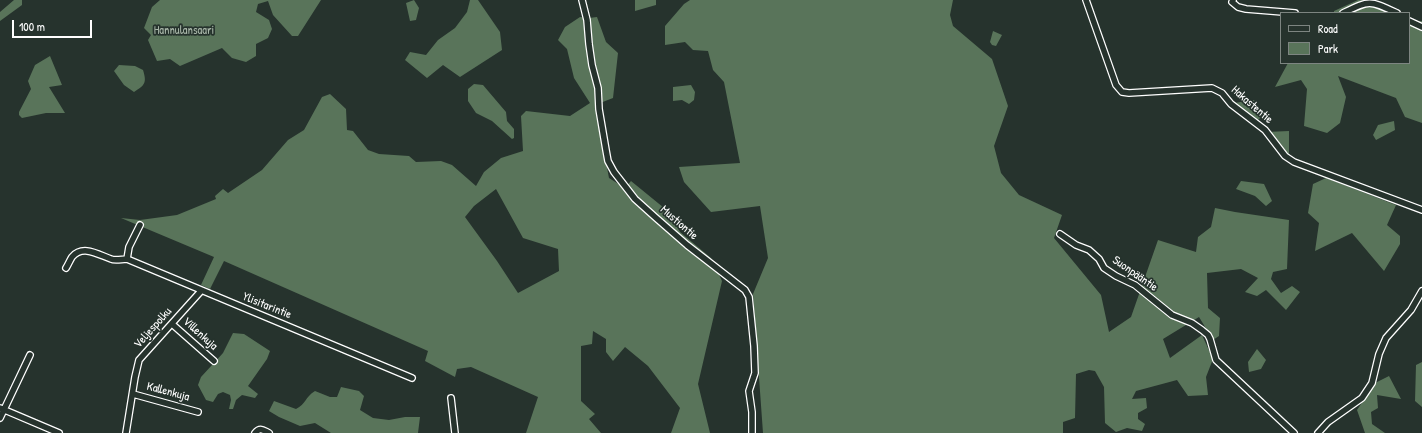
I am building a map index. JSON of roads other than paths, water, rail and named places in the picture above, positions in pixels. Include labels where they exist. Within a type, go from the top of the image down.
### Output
[{"type":"street","name":"Mustiontie","points":[[582,0],[587,20],[589,44],[598,88],[599,109],[608,161],[614,172],[625,188],[650,212],[688,245],[745,290],[749,297],[755,372],[749,391],[752,412],[752,433]]},
{"type":"street","name":"Hakastentie","points":[[1086,0],[1116,85],[1122,92],[1129,93],[1212,88],[1222,93],[1231,104],[1265,130],[1285,156],[1294,162],[1422,210]]},
{"type":"street","points":[[1233,0],[1232,2],[1238,7],[1246,9],[1283,12]]},
{"type":"street","points":[[1345,12],[1363,3],[1371,1],[1395,12]]},
{"type":"street","points":[[1410,21],[1422,27]]},
{"type":"street","points":[[127,259],[129,247],[140,225]]},
{"type":"street","name":"Suonpääntie","points":[[1060,234],[1076,245],[1089,250],[1099,259],[1104,268],[1116,276],[1135,285],[1172,315],[1192,323],[1208,335],[1216,360],[1294,433]]},
{"type":"street","name":"Ylisitarintie","points":[[66,268],[72,257],[78,252],[84,251],[96,252],[113,260],[127,259],[412,378]]},
{"type":"street","name":"Veljespolku","points":[[126,433],[139,360],[201,291]]},
{"type":"street","points":[[1318,433],[1328,422],[1362,398],[1372,383],[1379,354],[1386,338],[1411,310],[1422,291]]},
{"type":"street","name":"Villenkuja","points":[[172,324],[214,361]]},
{"type":"street","points":[[0,418],[2,410],[30,355]]},
{"type":"street","name":"Kallenkuja","points":[[132,394],[198,412]]},
{"type":"street","points":[[451,398],[454,433]]},
{"type":"street","points":[[2,410],[46,430],[59,433]]},
{"type":"street","points":[[255,433],[261,429],[269,433]]},
{"type":"park label","name":"Hannulansaari","points":[[184,31]]}]
